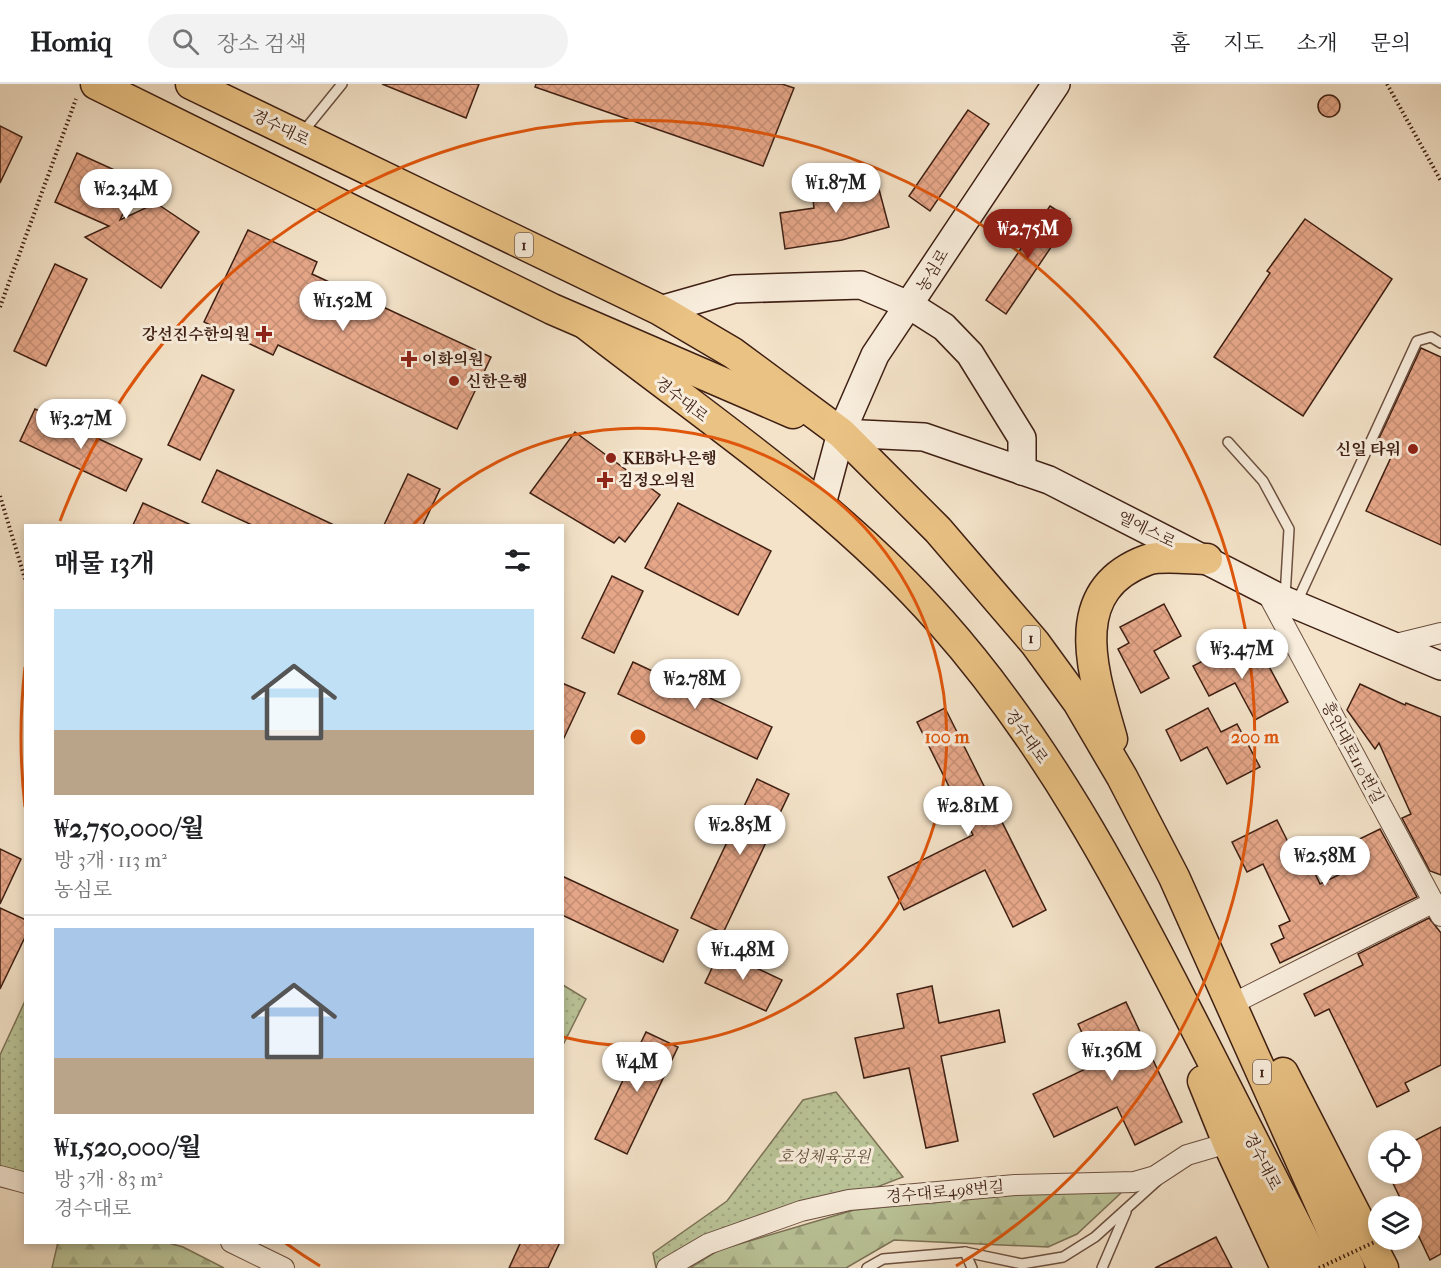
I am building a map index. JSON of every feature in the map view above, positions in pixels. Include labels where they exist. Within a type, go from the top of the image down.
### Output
[{"type":"main road","name":"경수대로","points":[[190,84],[660,310],[733,353],[841,433],[938,530],[1035,643],[1078,702],[1122,777],[1174,877],[1349,1268]]},
{"type":"main road","name":"경수대로","points":[[87,90],[587,325],[841,433]]},
{"type":"main road","name":"경수대로","points":[[587,325],[822,504],[895,573],[943,624],[1031,740],[1081,817],[1130,900],[1319,1268]]},
{"type":"main road","points":[[1122,777],[1095,680],[1089,628],[1097,598],[1118,576],[1149,559],[1207,559]]},
{"type":"main road","points":[[1174,877],[1244,998],[1383,1268]]},
{"type":"main road","points":[[1130,900],[1228,1143],[1286,1268]]},
{"type":"street","name":"농심로","points":[[822,504],[841,433],[875,355],[911,306],[942,251],[1056,84]]},
{"type":"street","points":[[660,310],[734,289],[861,285],[911,306],[944,327],[970,354],[1022,438],[1022,471]]},
{"type":"street","name":"엘에스로","points":[[841,433],[924,437],[1049,480],[1281,598],[1441,666]]},
{"type":"street","name":"흥안대로110번길","points":[[1281,598],[1439,911]]},
{"type":"street","points":[[1392,645],[1441,633]]},
{"type":"street","points":[[1244,998],[1439,911]]},
{"type":"street","name":"경수대로498번길","points":[[667,1268],[708,1244],[801,1211],[849,1200],[1015,1185],[1134,1182],[1155,1176],[1187,1155],[1228,1143]]},
{"type":"street","points":[[0,1176],[24,1182]]},
{"type":"street","points":[[235,1244],[284,1268]]},
{"type":"lane","points":[[299,136],[342,84]]},
{"type":"lane","points":[[1281,598],[1417,341],[1431,337],[1441,343]]},
{"type":"lane","points":[[1228,442],[1263,482],[1289,529],[1281,598]]},
{"type":"lane","points":[[867,1268],[883,1259],[965,1252],[1022,1264],[1063,1257],[1095,1237],[1187,1155]]},
{"type":"lane","points":[[1102,1268],[1128,1207]]},
{"type":"lane","points":[[965,1252],[972,1268]]},
{"type":"path","points":[[1387,84],[1441,181]]},
{"type":"path","points":[[0,307],[87,90]]},
{"type":"path","points":[[0,496],[24,575]]},
{"type":"path","points":[[1319,1268],[1368,1245]]},
{"type":"green space","points":[[564,986],[586,999],[564,1043]]},
{"type":"green space","points":[[24,1003],[24,1175],[0,1170],[0,1055]]},
{"type":"green space","name":"호성체육공원","points":[[836,1092],[903,1177],[667,1268],[656,1268],[653,1253],[727,1201],[803,1100]]},
{"type":"green space","points":[[1035,1192],[1122,1192],[1077,1234],[1048,1247],[894,1240],[846,1268],[690,1268],[719,1250],[854,1210]]},
{"type":"green space","points":[[58,1244],[172,1244],[183,1247],[224,1268],[52,1268]]},
{"type":"building","points":[[382,84],[479,84],[466,118]]},
{"type":"building","points":[[536,84],[782,84],[794,88],[763,166],[535,87]]},
{"type":"building","points":[[1329,95],[1337,98],[1340,106],[1337,114],[1329,117],[1321,114],[1318,106],[1321,98]]},
{"type":"building","points":[[968,110],[989,124],[930,211],[909,196]]},
{"type":"building","points":[[0,126],[22,137],[0,183]]},
{"type":"building","points":[[77,153],[139,181],[120,220],[156,203],[199,232],[161,288],[85,237],[109,226],[55,202]]},
{"type":"building","points":[[876,178],[889,227],[842,240],[785,249],[780,213],[814,208],[811,184],[841,179],[842,188]]},
{"type":"building","points":[[1050,206],[1070,219],[1006,314],[986,300]]},
{"type":"building","points":[[1305,219],[1392,279],[1303,416],[1214,357],[1270,273],[1267,271]]},
{"type":"building","points":[[248,230],[317,262],[312,274],[491,357],[457,429],[278,345],[273,355],[204,322]]},
{"type":"building","points":[[55,264],[87,279],[46,366],[14,351]]},
{"type":"building","name":"신일 타워","points":[[1421,348],[1441,357],[1441,545],[1366,511],[1393,453],[1376,445]]},
{"type":"building","points":[[202,375],[234,390],[200,460],[168,445]]},
{"type":"building","points":[[35,409],[142,459],[126,491],[20,441]]},
{"type":"building","points":[[575,432],[660,495],[625,542],[619,537],[614,543],[530,493]]},
{"type":"building","points":[[217,470],[332,524],[250,524],[202,502]]},
{"type":"building","points":[[408,474],[440,489],[423,524],[384,524]]},
{"type":"building","points":[[143,503],[189,524],[133,524]]},
{"type":"building","points":[[678,503],[771,551],[738,615],[645,568]]},
{"type":"building","points":[[612,576],[643,591],[614,653],[582,638]]},
{"type":"building","points":[[1164,604],[1181,636],[1154,651],[1169,678],[1141,693],[1118,649],[1129,643],[1120,627]]},
{"type":"building","points":[[1236,644],[1249,668],[1265,659],[1288,702],[1255,720],[1235,683],[1209,696],[1193,666]]},
{"type":"building","points":[[633,662],[772,727],[757,759],[618,694]]},
{"type":"building","points":[[564,684],[585,693],[564,738]]},
{"type":"building","points":[[1360,684],[1405,705],[1406,703],[1441,717],[1441,875],[1430,871],[1402,818],[1411,814],[1379,743],[1375,749],[1347,710]]},
{"type":"building","points":[[945,708],[1046,910],[1013,927],[985,870],[904,910],[888,877],[973,835],[917,722]]},
{"type":"building","points":[[1208,708],[1221,732],[1237,724],[1260,767],[1227,784],[1207,747],[1181,761],[1166,730]]},
{"type":"building","points":[[757,779],[789,794],[723,933],[691,918]]},
{"type":"building","points":[[1277,820],[1294,854],[1304,850],[1320,884],[1353,868],[1343,847],[1380,829],[1417,897],[1280,963],[1271,944],[1284,938],[1279,926],[1290,921],[1263,864],[1247,872],[1232,842]]},
{"type":"building","points":[[0,849],[21,859],[0,904]]},
{"type":"building","points":[[564,877],[678,930],[663,962],[564,916]]},
{"type":"building","points":[[0,908],[24,919],[24,939],[0,989]]},
{"type":"building","points":[[1429,918],[1441,933],[1441,1065],[1405,1083],[1409,1091],[1377,1107],[1329,1009],[1315,1016],[1304,994],[1363,965],[1358,954]]},
{"type":"building","points":[[720,951],[782,980],[766,1011],[705,983]]},
{"type":"building","points":[[932,986],[939,1023],[999,1010],[1005,1042],[941,1056],[958,1141],[926,1148],[909,1068],[864,1078],[855,1038],[904,1028],[897,994]]},
{"type":"building","points":[[1126,1002],[1182,1122],[1135,1145],[1117,1107],[1054,1137],[1033,1094],[1096,1064],[1078,1024]]},
{"type":"building","points":[[646,1032],[678,1047],[627,1154],[595,1139]]},
{"type":"building","points":[[1441,1127],[1441,1254],[1430,1260],[1422,1243],[1422,1196],[1399,1196],[1393,1184],[1422,1184],[1422,1137]]},
{"type":"building","points":[[1216,1237],[1232,1268],[1155,1268]]},
{"type":"building","points":[[520,1244],[559,1244],[548,1268],[509,1268]]},
{"type":"place","name":"강선진수한의원","points":[[264,334]]},
{"type":"place","name":"이화의원","points":[[409,359]]},
{"type":"place","name":"신한은행","points":[[454,381]]},
{"type":"place","name":"신일 타워","points":[[1413,449]]},
{"type":"place","name":"KEB하나은행","points":[[611,458]]},
{"type":"place","name":"김정오의원","points":[[605,480]]}]
